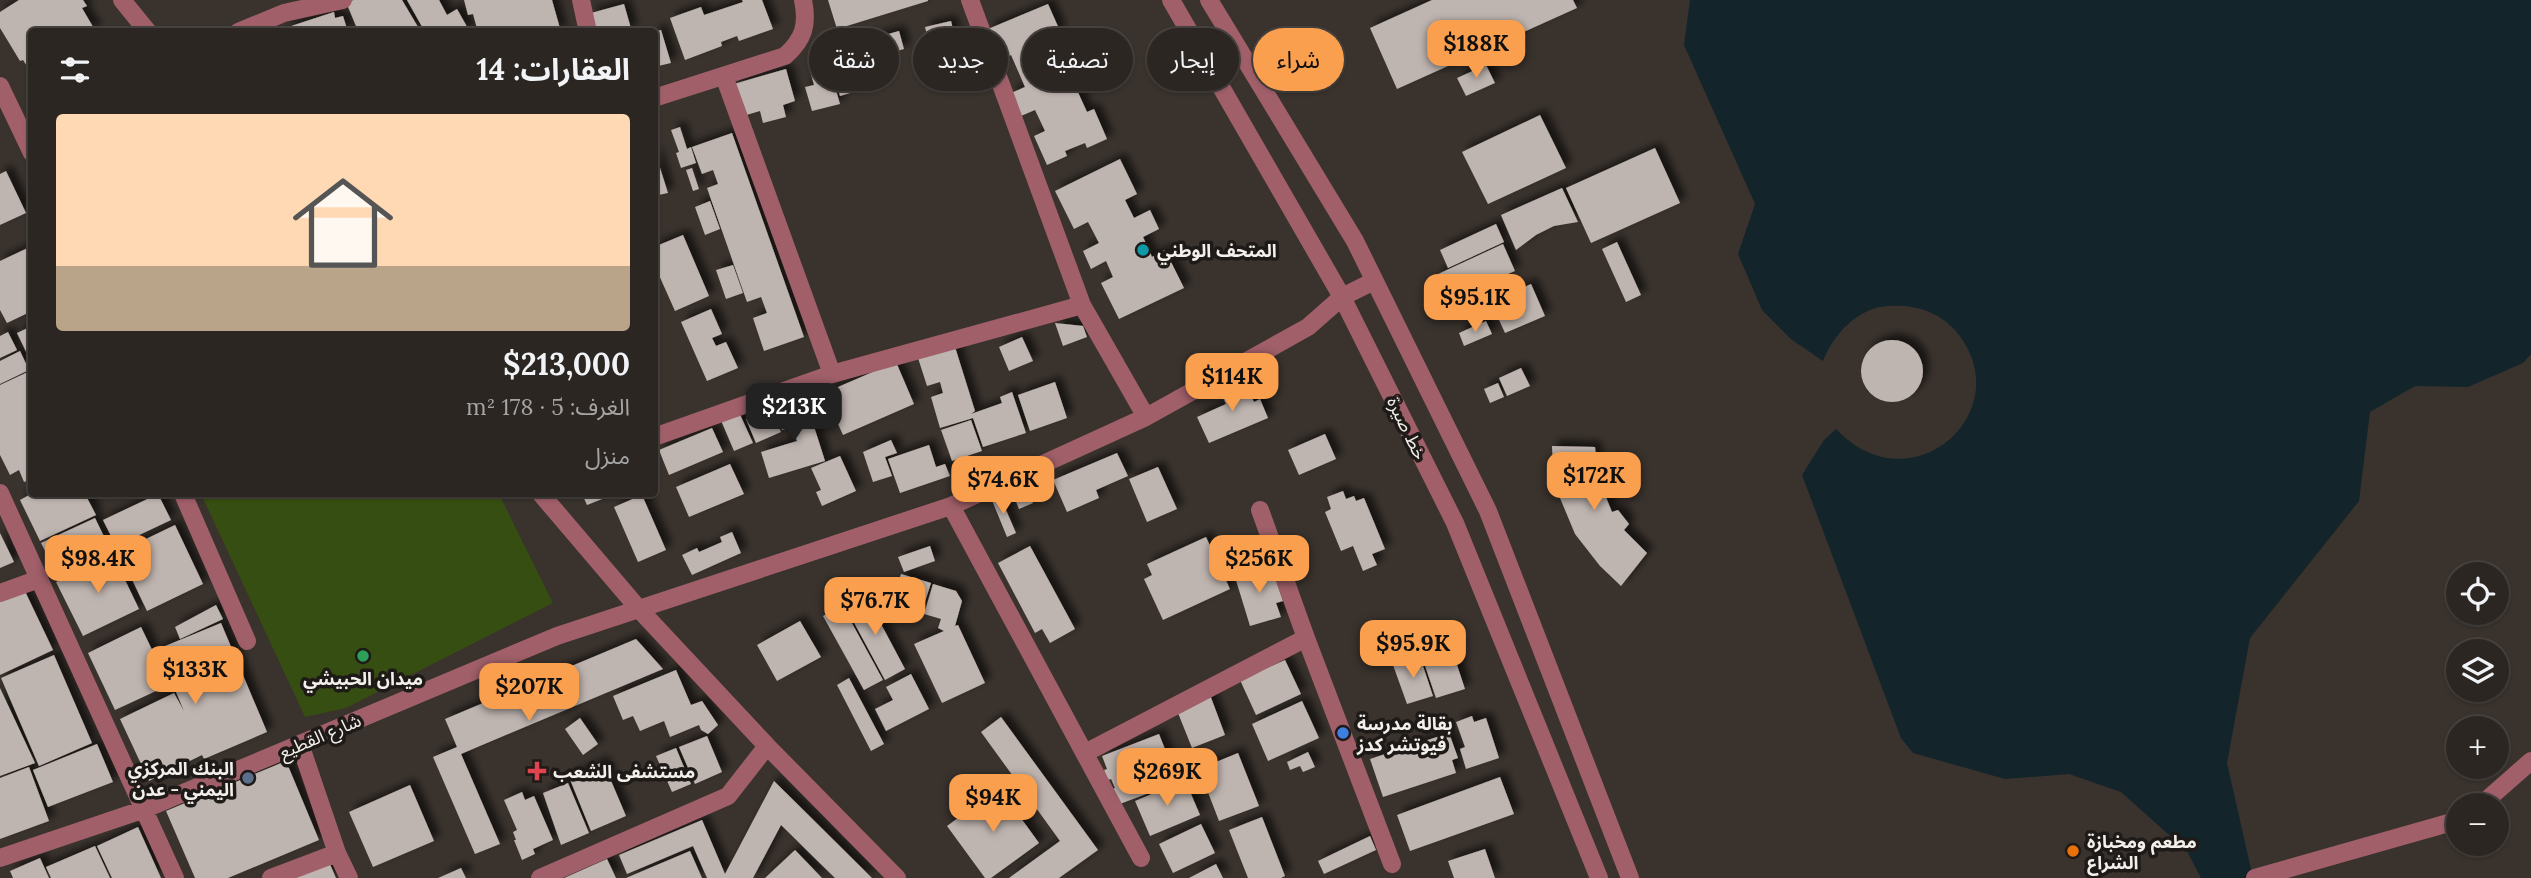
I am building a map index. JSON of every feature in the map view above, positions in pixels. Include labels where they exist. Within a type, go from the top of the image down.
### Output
[{"type":"street","points":[[121,0],[145,28]]},
{"type":"street","points":[[248,28],[284,13],[343,0]]},
{"type":"street","points":[[581,0],[586,28]]},
{"type":"street","points":[[970,0],[1082,305],[1146,417]]},
{"type":"street","name":"خط صيرة","points":[[1171,0],[1342,297],[1455,523],[1599,878]]},
{"type":"street","name":"خط صيرة","points":[[1209,0],[1355,241],[1488,511],[1630,878]]},
{"type":"street","points":[[658,97],[785,56],[799,44],[806,18],[806,1]]},
{"type":"street","points":[[724,76],[832,374]]},
{"type":"street","points":[[0,86],[28,145]]},
{"type":"street","name":"شارع القطيع","points":[[0,859],[145,809],[557,636],[951,506],[1146,417],[1308,327],[1342,297],[1374,281]]},
{"type":"street","points":[[658,435],[832,374],[1082,305]]},
{"type":"street","points":[[0,493],[175,878]]},
{"type":"street","points":[[184,497],[247,641]]},
{"type":"street","points":[[544,497],[638,608],[767,747],[897,878]]},
{"type":"street","points":[[951,506],[1141,858]]},
{"type":"street","points":[[1260,510],[1392,864]]},
{"type":"street","points":[[0,593],[39,579]]},
{"type":"street","points":[[1085,753],[1306,638]]},
{"type":"street","points":[[300,744],[337,853],[349,878]]},
{"type":"street","points":[[540,878],[728,796],[767,747]]},
{"type":"street","points":[[2495,793],[2531,761]]},
{"type":"street","points":[[2262,876],[2446,824]]},
{"type":"street","points":[[271,878],[337,853]]},
{"type":"green space","name":"ميدان الحبيشي","points":[[202,497],[500,497],[553,603],[346,708],[305,717]]},
{"type":"water","points":[[1690,0],[2531,0],[2531,354],[2523,363],[2468,387],[2415,386],[2370,412],[2359,501],[2250,638],[2227,763],[2253,878],[2201,878],[2187,851],[2121,792],[2069,774],[2005,779],[1913,753],[1901,738],[1802,475],[1824,440],[1836,429],[1866,451],[1896,459],[1925,454],[1950,440],[1967,417],[1976,390],[1973,360],[1948,323],[1916,308],[1888,306],[1857,317],[1833,341],[1823,361],[1792,340],[1762,310],[1738,254],[1755,204],[1684,45]]},
{"type":"building","points":[[19,0],[83,0],[87,6],[82,8],[94,28],[28,28],[28,68],[23,60],[20,61],[0,28],[0,12]]},
{"type":"building","points":[[402,0],[419,28],[352,28],[356,26],[346,2]]},
{"type":"building","points":[[407,0],[439,0],[447,15],[457,9],[468,28],[423,28]]},
{"type":"building","points":[[464,0],[552,0],[560,28],[477,28],[473,14],[468,15]]},
{"type":"building","points":[[742,0],[762,0],[773,29],[739,41],[737,36],[721,42],[722,46],[685,60],[670,18],[701,7],[704,15],[743,2]]},
{"type":"building","points":[[828,0],[928,0],[840,28],[837,28]]},
{"type":"building","points":[[1432,0],[1573,0],[1577,8],[1397,89],[1370,28]]},
{"type":"building","points":[[624,4],[631,28],[596,28],[591,13]]},
{"type":"building","points":[[1048,4],[1059,28],[1022,28],[1022,80],[1011,55],[1008,56],[1008,28],[990,28]]},
{"type":"building","points":[[334,12],[335,18],[343,16],[347,28],[285,28]]},
{"type":"building","points":[[951,21],[953,28],[925,28]]},
{"type":"building","points":[[661,30],[671,63],[658,66],[658,31]]},
{"type":"building","points":[[899,31],[904,49],[899,50]]},
{"type":"building","points":[[1486,65],[1495,83],[1466,96],[1457,78]]},
{"type":"building","points":[[786,69],[795,101],[783,105],[786,117],[763,123],[760,111],[743,116],[734,84]]},
{"type":"building","points":[[809,86],[809,91],[836,91],[840,104],[812,111],[805,87]]},
{"type":"building","points":[[1022,88],[1022,91],[1077,91],[1087,112],[1094,109],[1107,139],[1087,148],[1085,143],[1065,151],[1067,156],[1047,165],[1034,136],[1045,131],[1035,110],[1021,116],[1011,93]]},
{"type":"building","points":[[839,91],[857,91],[840,96]]},
{"type":"building","points":[[1540,115],[1566,168],[1488,204],[1462,152]]},
{"type":"building","points":[[680,127],[687,149],[691,147],[696,163],[681,168],[676,153],[679,152],[671,130]]},
{"type":"building","points":[[732,133],[804,337],[764,351],[753,318],[767,313],[761,297],[747,302],[707,188],[718,184],[713,170],[702,174],[692,147]]},
{"type":"building","points":[[1655,148],[1680,203],[1591,243],[1566,188]]},
{"type":"building","points":[[1120,159],[1137,194],[1125,200],[1134,218],[1150,210],[1159,229],[1143,237],[1152,257],[1165,250],[1184,288],[1119,319],[1101,283],[1113,277],[1106,261],[1091,269],[1083,251],[1099,243],[1088,222],[1074,229],[1055,191]]},
{"type":"building","points":[[658,162],[668,193],[658,195]]},
{"type":"building","points":[[692,168],[699,189],[693,191],[686,170]]},
{"type":"building","points":[[6,171],[26,213],[0,225],[0,174]]},
{"type":"building","points":[[1562,188],[1578,222],[1554,226],[1516,250],[1501,215]]},
{"type":"building","points":[[710,201],[720,229],[705,235],[695,207]]},
{"type":"building","points":[[1496,224],[1504,242],[1448,268],[1440,250]]},
{"type":"building","points":[[683,235],[709,296],[675,311],[658,273],[658,245]]},
{"type":"building","points":[[1617,242],[1641,295],[1626,302],[1602,249]]},
{"type":"building","points":[[1503,244],[1515,271],[1501,277],[1504,282],[1462,301],[1460,296],[1448,301],[1436,275]]},
{"type":"building","points":[[28,248],[28,313],[7,323],[0,310],[0,261]]},
{"type":"building","points":[[733,265],[743,293],[726,299],[716,270]]},
{"type":"building","points":[[1531,284],[1545,316],[1505,333],[1491,302]]},
{"type":"building","points":[[711,309],[722,334],[712,338],[716,346],[726,342],[738,368],[707,381],[681,322]]},
{"type":"building","points":[[1486,321],[1492,334],[1464,346],[1459,333]]},
{"type":"building","points":[[1055,323],[1083,326],[1087,337],[1063,346]]},
{"type":"building","points":[[28,328],[28,356],[17,333]]},
{"type":"building","points":[[8,332],[17,350],[0,358],[0,336]]},
{"type":"building","points":[[1022,337],[1033,361],[1009,371],[999,347]]},
{"type":"building","points":[[1892,340],[1904,342],[1914,349],[1921,359],[1921,383],[1914,393],[1904,400],[1892,402],[1880,400],[1870,393],[1863,383],[1861,371],[1863,359],[1870,349],[1880,342]]},
{"type":"building","points":[[955,347],[975,411],[971,414],[1002,403],[1000,397],[1012,392],[1026,433],[983,447],[973,418],[940,428],[931,397],[943,393],[940,382],[927,386],[918,358]]},
{"type":"building","points":[[20,351],[28,370],[0,384],[0,361]]},
{"type":"building","points":[[896,362],[914,404],[843,435],[824,393]]},
{"type":"building","points":[[1521,368],[1530,386],[1507,396],[1499,378]]},
{"type":"building","points":[[28,372],[28,480],[24,482],[19,470],[10,475],[0,455],[0,385]]},
{"type":"building","points":[[1232,379],[1237,391],[1247,386],[1254,402],[1260,399],[1268,418],[1209,443],[1197,417],[1226,404],[1217,385]]},
{"type":"building","points":[[1055,382],[1067,418],[1030,431],[1018,395]]},
{"type":"building","points":[[1498,383],[1504,397],[1490,403],[1484,389]]},
{"type":"building","points":[[794,402],[810,414],[825,461],[769,478],[761,452],[797,441],[792,427],[782,430],[773,409]]},
{"type":"building","points":[[770,409],[781,432],[756,443],[746,419]]},
{"type":"building","points":[[738,410],[753,443],[734,451],[720,418]]},
{"type":"building","points":[[971,420],[982,451],[952,461],[941,430]]},
{"type":"building","points":[[712,428],[723,452],[669,475],[659,450]]},
{"type":"building","points":[[1325,434],[1336,459],[1299,475],[1288,450]]},
{"type":"building","points":[[891,440],[897,453],[885,457],[892,476],[873,482],[863,452]]},
{"type":"building","points":[[929,445],[936,467],[945,464],[950,476],[900,493],[888,459]]},
{"type":"building","points":[[1552,446],[1595,447],[1597,466],[1602,467],[1607,483],[1601,485],[1612,512],[1618,510],[1629,524],[1624,530],[1647,553],[1621,586],[1600,566],[1575,534],[1560,498],[1553,469]]},
{"type":"building","points":[[1117,453],[1128,476],[1096,490],[1099,498],[1067,512],[1053,480]]},
{"type":"building","points":[[840,456],[856,491],[822,506],[816,492],[821,490],[811,468]]},
{"type":"building","points":[[730,464],[744,494],[689,517],[676,487]]},
{"type":"building","points":[[1158,467],[1177,509],[1147,522],[1129,479]]},
{"type":"building","points":[[1343,491],[1346,499],[1354,496],[1356,501],[1364,498],[1385,549],[1372,554],[1377,565],[1363,571],[1353,546],[1341,551],[1325,512],[1331,509],[1327,497]]},
{"type":"building","points":[[999,494],[1016,533],[1007,537],[991,498]]},
{"type":"building","points":[[1029,494],[1033,503],[1019,509],[1015,499]]},
{"type":"building","points":[[28,496],[87,497],[96,515],[40,541],[20,500]]},
{"type":"building","points":[[152,497],[160,497],[171,520],[116,546],[103,520]]},
{"type":"building","points":[[583,497],[607,497],[587,505]]},
{"type":"building","points":[[643,497],[666,550],[638,562],[614,507]]},
{"type":"building","points":[[95,518],[112,553],[59,578],[41,543]]},
{"type":"building","points":[[175,525],[203,584],[147,611],[119,552]]},
{"type":"building","points":[[732,532],[741,553],[692,575],[682,555],[697,548],[699,552],[722,542],[720,537]]},
{"type":"building","points":[[0,533],[14,562],[0,568]]},
{"type":"building","points":[[1206,537],[1230,589],[1163,620],[1144,579],[1152,575],[1147,564]]},
{"type":"building","points":[[930,546],[935,561],[904,572],[898,557]]},
{"type":"building","points":[[1030,546],[1075,629],[1050,643],[1042,629],[1035,633],[998,563]]},
{"type":"building","points":[[113,555],[139,609],[83,636],[56,582]]},
{"type":"building","points":[[1263,563],[1268,577],[1274,575],[1283,601],[1276,603],[1281,617],[1250,626],[1235,577],[1246,573],[1245,568]]},
{"type":"building","points":[[901,574],[931,583],[922,611],[905,606],[903,611],[890,607]]},
{"type":"building","points":[[933,584],[956,591],[962,601],[955,626],[958,625],[985,683],[942,703],[914,644],[944,631],[938,628],[941,619],[924,614]]},
{"type":"building","points":[[22,585],[53,650],[0,675],[0,593]]},
{"type":"building","points":[[865,594],[905,669],[885,680],[844,604]]},
{"type":"building","points":[[216,605],[223,619],[180,639],[175,627]]},
{"type":"building","points":[[842,605],[883,680],[864,690],[823,616]]},
{"type":"building","points":[[800,621],[821,657],[777,681],[757,645]]},
{"type":"building","points":[[221,623],[267,732],[204,759],[202,755],[149,781],[120,719],[174,693],[184,711],[158,649]]},
{"type":"building","points":[[141,627],[169,685],[115,710],[88,653]]},
{"type":"building","points":[[636,639],[663,669],[461,754],[500,844],[475,854],[433,757],[457,747],[445,719]]},
{"type":"building","points":[[1451,647],[1465,689],[1436,698],[1422,657]]},
{"type":"building","points":[[54,655],[92,743],[39,766],[1,678]]},
{"type":"building","points":[[1420,657],[1433,696],[1407,704],[1393,665]]},
{"type":"building","points":[[1285,660],[1301,694],[1256,715],[1240,680]]},
{"type":"building","points":[[676,670],[691,705],[702,701],[718,725],[708,734],[701,730],[699,725],[670,737],[664,721],[640,731],[633,716],[623,720],[613,696]]},
{"type":"building","points":[[911,674],[929,709],[886,731],[875,709],[893,700],[886,687]]},
{"type":"building","points":[[849,678],[884,744],[871,751],[837,685]]},
{"type":"building","points":[[0,688],[35,763],[0,776]]},
{"type":"building","points":[[1210,695],[1225,735],[1192,748],[1176,708]]},
{"type":"building","points":[[1302,701],[1319,738],[1268,761],[1252,724]]},
{"type":"building","points":[[1472,716],[1474,722],[1486,718],[1499,758],[1466,769],[1460,749],[1465,747],[1456,722]]},
{"type":"building","points":[[1001,717],[1098,850],[1059,878],[1009,878],[1060,841],[981,732]]},
{"type":"building","points":[[580,718],[598,744],[583,755],[565,729]]},
{"type":"building","points":[[1449,733],[1458,758],[1452,760],[1456,773],[1383,797],[1370,759]]},
{"type":"building","points":[[1159,734],[1178,782],[1112,807],[1106,792],[1115,788],[1111,779],[1108,780],[1102,756]]},
{"type":"building","points":[[707,736],[722,772],[695,784],[679,747]]},
{"type":"building","points":[[97,744],[113,782],[48,807],[33,770]]},
{"type":"building","points":[[676,748],[691,784],[672,792],[656,756]]},
{"type":"building","points":[[1308,752],[1315,767],[1303,772],[1300,766],[1290,770],[1287,762]]},
{"type":"building","points":[[1238,753],[1259,806],[1219,821],[1199,769]]},
{"type":"building","points":[[286,761],[319,840],[228,878],[195,878],[166,811]]},
{"type":"building","points":[[603,762],[626,816],[591,831],[569,777]]},
{"type":"building","points":[[29,767],[49,821],[0,839],[0,778]]},
{"type":"building","points":[[1500,777],[1514,814],[1410,851],[1397,815]]},
{"type":"building","points":[[1185,780],[1200,815],[1150,836],[1135,801]]},
{"type":"building","points":[[774,781],[872,878],[835,878],[781,825],[753,878],[707,878],[693,846],[627,874],[619,855],[702,820],[725,874]]},
{"type":"building","points":[[568,783],[589,833],[561,845],[543,793]]},
{"type":"building","points":[[410,785],[434,841],[373,867],[349,812]]},
{"type":"building","points":[[999,788],[1039,843],[991,878],[985,878],[947,826]]},
{"type":"building","points":[[522,792],[525,800],[534,796],[553,840],[533,849],[535,854],[522,860],[514,840],[513,832],[517,830],[504,800]]},
{"type":"building","points":[[1262,817],[1285,876],[1281,878],[1248,878],[1229,830]]},
{"type":"building","points":[[1201,824],[1215,853],[1173,873],[1159,844]]},
{"type":"building","points":[[138,827],[161,878],[112,878],[97,846]]},
{"type":"building","points":[[1370,836],[1376,850],[1324,874],[1318,861]]},
{"type":"building","points":[[95,846],[110,878],[51,878],[46,867]]},
{"type":"building","points":[[1485,849],[1495,878],[1454,878],[1448,861]]},
{"type":"building","points":[[795,850],[822,878],[765,878]]},
{"type":"building","points":[[690,851],[702,878],[626,878]]},
{"type":"building","points":[[40,858],[49,878],[13,878],[10,871]]},
{"type":"building","points":[[607,859],[616,878],[564,878]]},
{"type":"building","points":[[329,862],[336,878],[291,878]]},
{"type":"building","points":[[1216,864],[1223,878],[1189,878]]},
{"type":"building","points":[[461,868],[466,878],[438,878]]},
{"type":"place","name":"المتحف الوطني","points":[[1143,250]]},
{"type":"place","name":"ميدان الحبيشي","points":[[363,656]]},
{"type":"place","name":"بقالة مدرسة فيوتشر كدز","points":[[1343,733]]},
{"type":"place","name":"مستشفى الشعب","points":[[537,771]]},
{"type":"place","name":"البنك المركزي اليمني - عدن","points":[[248,778]]},
{"type":"place","name":"مطعم ومخبازة الشراع","points":[[2073,851]]}]
